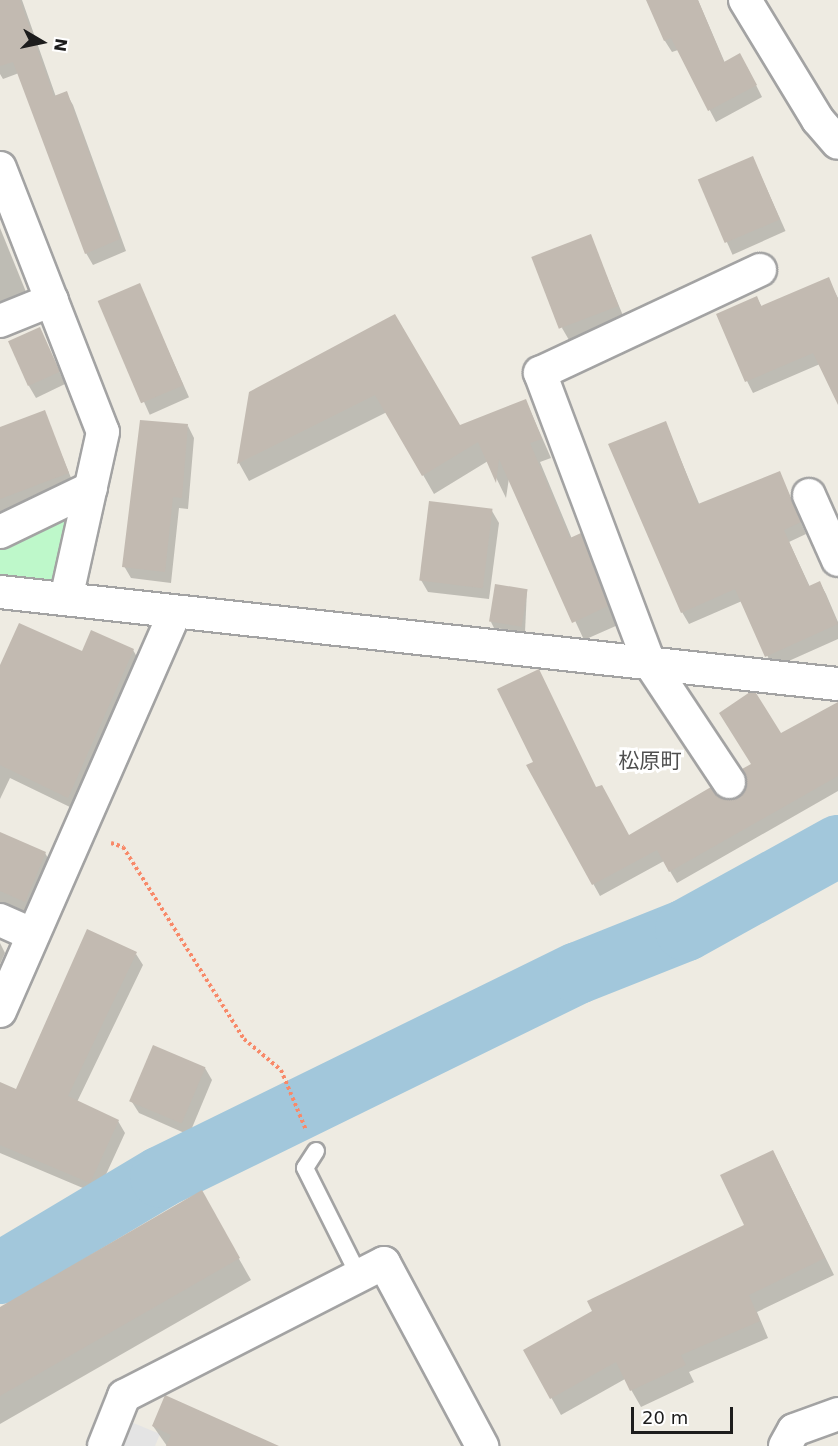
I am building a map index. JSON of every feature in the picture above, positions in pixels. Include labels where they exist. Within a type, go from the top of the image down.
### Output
[{"type":"street","points":[[744,0],[818,120],[838,143]]},
{"type":"street","points":[[0,168],[103,432],[66,599]]},
{"type":"street","points":[[729,782],[648,660],[540,373],[760,270]]},
{"type":"street","points":[[0,321],[52,300]]},
{"type":"street","points":[[0,532],[91,488]]},
{"type":"street","points":[[809,495],[838,560]]},
{"type":"street","points":[[0,592],[175,613],[648,660],[838,684]]},
{"type":"street","points":[[0,1011],[175,613]]},
{"type":"street","points":[[0,920],[33,935]]},
{"type":"street","points":[[104,1446],[124,1396],[384,1263],[482,1446]]},
{"type":"street","points":[[785,1446],[794,1430],[838,1414]]},
{"type":"lane","points":[[316,1150],[305,1168],[359,1276]]},
{"type":"path","points":[[79,832],[123,847],[244,1039],[281,1071],[316,1150]]},
{"type":"green space","points":[[91,488],[66,599],[0,592],[0,532]]},
{"type":"shaded area","points":[[131,1422],[160,1434],[155,1446],[121,1446]]},
{"type":"building","points":[[0,0],[20,0],[54,96],[67,91],[120,239],[85,254],[13,62],[0,66]]},
{"type":"building","points":[[646,0],[698,0],[724,62],[740,53],[757,85],[708,111],[671,38],[664,41]]},
{"type":"building","points":[[753,156],[780,220],[725,243],[698,179]]},
{"type":"building","points":[[591,234],[619,306],[559,329],[531,257]]},
{"type":"building","points":[[829,277],[838,299],[838,405],[813,353],[745,382],[716,314],[757,296],[761,306]]},
{"type":"building","points":[[140,283],[183,385],[141,403],[98,301]]},
{"type":"building","points":[[395,314],[460,425],[526,399],[542,439],[530,443],[570,538],[581,533],[608,606],[572,623],[499,459],[496,483],[478,442],[422,476],[375,395],[237,464],[249,392]]},
{"type":"building","points":[[40,327],[60,372],[28,386],[8,341]]},
{"type":"building","points":[[45,410],[69,473],[0,499],[0,427]]},
{"type":"building","points":[[140,420],[188,424],[182,498],[173,497],[165,572],[122,567]]},
{"type":"building","points":[[666,421],[698,504],[780,471],[801,522],[784,530],[809,586],[820,581],[838,624],[765,657],[735,589],[681,613],[608,444]]},
{"type":"building","points":[[429,501],[493,509],[483,588],[419,580]]},
{"type":"building","points":[[495,584],[528,589],[522,627],[489,622]]},
{"type":"building","points":[[19,623],[82,651],[91,630],[134,649],[68,798],[0,765],[0,665]]},
{"type":"building","points":[[539,669],[596,787],[602,785],[629,835],[711,787],[730,800],[745,790],[742,769],[751,764],[719,713],[750,692],[756,693],[781,733],[838,702],[838,776],[669,872],[657,850],[592,885],[526,765],[533,762],[497,689]]},
{"type":"building","points":[[0,832],[46,852],[25,902],[0,891]]},
{"type":"building","points":[[87,929],[137,952],[68,1096],[119,1120],[90,1183],[0,1145],[0,1082],[16,1089]]},
{"type":"building","points":[[153,1045],[205,1067],[182,1123],[129,1101]]},
{"type":"building","points":[[773,1150],[825,1258],[749,1295],[760,1321],[681,1355],[686,1365],[630,1391],[616,1362],[550,1399],[523,1350],[592,1311],[587,1301],[744,1225],[720,1175]]},
{"type":"building","points":[[202,1190],[240,1258],[0,1396],[0,1307]]},
{"type":"building","points":[[165,1395],[279,1446],[166,1446],[171,1435],[152,1426]]},
{"type":"waterway","points":[[0,1273],[161,1177],[578,973],[686,930],[838,846]]},
{"type":"district","name":"松原町","points":[[650,761]]}]
